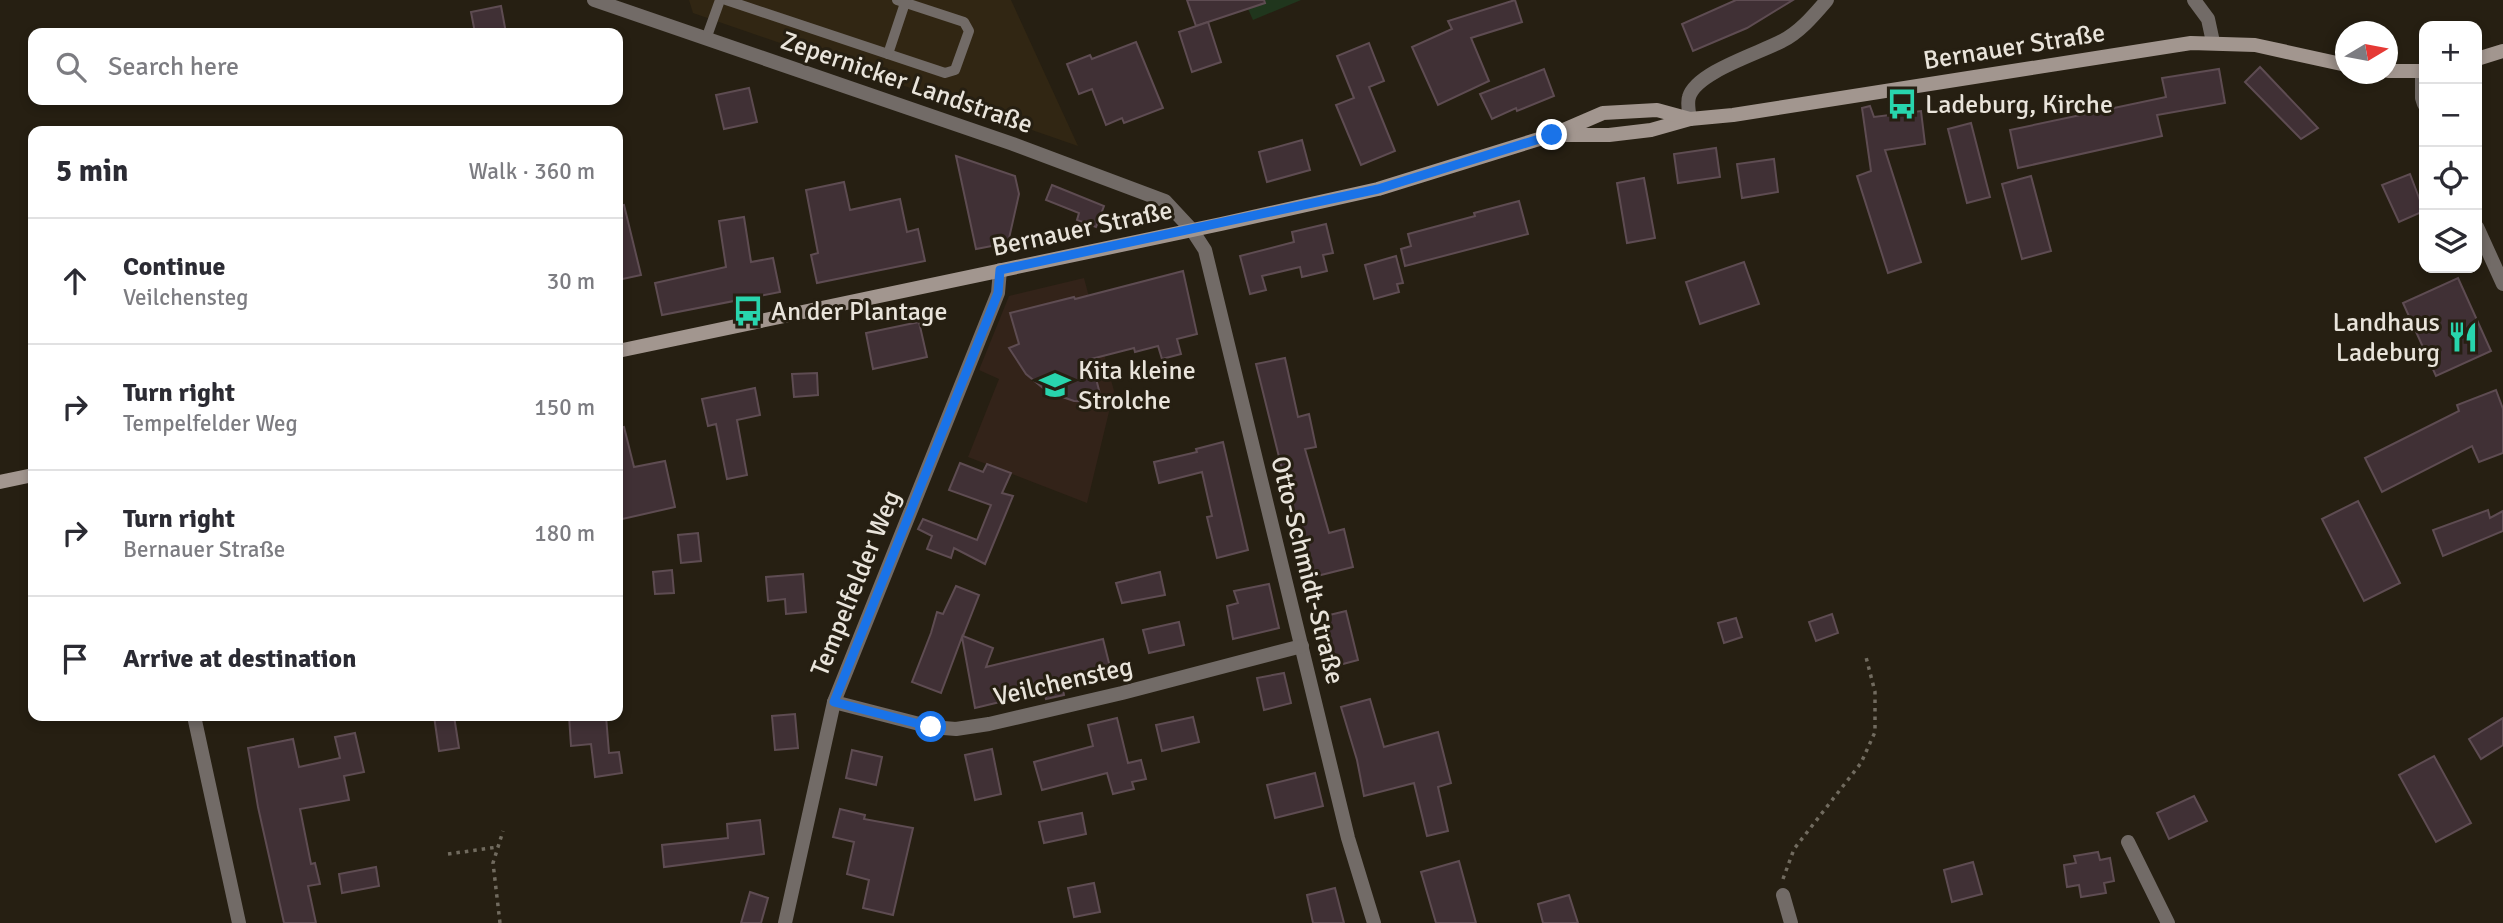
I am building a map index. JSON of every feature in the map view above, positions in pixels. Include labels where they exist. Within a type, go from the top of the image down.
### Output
[{"type":"main road","name":"Bernauer Straße","points":[[1552,135],[1609,135],[1651,130],[1690,119],[1733,115],[2191,43],[2255,44],[2335,62]]},
{"type":"main road","points":[[2482,57],[2503,51]]},
{"type":"main road","points":[[2398,71],[2419,72]]},
{"type":"main road","name":"Bernauer Straße","points":[[623,350],[1378,189],[1552,135],[1603,113],[1657,110],[1690,119]]},
{"type":"main road","points":[[0,482],[28,476]]},
{"type":"street","name":"Zepernicker Landstraße","points":[[594,0],[1013,144],[1165,201],[1192,230]]},
{"type":"street","points":[[1690,119],[1688,97],[1696,86],[1718,70],[1784,40],[1809,20],[1826,0]]},
{"type":"street","points":[[2194,0],[2208,19],[2213,42]]},
{"type":"street","name":"Otto-Schmidt-Straße","points":[[1192,230],[1205,250],[1348,838],[1374,923]]},
{"type":"street","points":[[2482,238],[2503,284]]},
{"type":"street","name":"Tempelfelder Weg","points":[[785,923],[834,702],[998,293],[1000,270]]},
{"type":"street","name":"Veilchensteg","points":[[834,702],[931,727],[956,729],[989,724],[1122,693],[1302,646]]},
{"type":"street","points":[[195,721],[239,923]]},
{"type":"street","points":[[2128,842],[2168,923]]},
{"type":"street","points":[[1783,895],[1791,923]]},
{"type":"lane","points":[[706,39],[720,0]]},
{"type":"lane","points":[[726,0],[888,54],[945,73],[956,70],[969,32],[964,22],[903,1],[888,54]]},
{"type":"path","points":[[1783,895],[1784,874],[1794,849],[1861,763],[1875,732],[1875,692],[1866,657]]},
{"type":"path","points":[[500,923],[493,863],[503,831]]},
{"type":"path","points":[[448,854],[498,848]]},
{"type":"shaded area","points":[[689,0],[1011,0],[1078,146],[693,13]]},
{"type":"shaded area","name":"Kita kleine Strolche","points":[[1084,278],[1114,391],[1087,503],[968,457],[999,379],[979,370],[1009,296]]},
{"type":"green space","points":[[1244,0],[1301,0],[1253,20]]},
{"type":"building","points":[[1187,0],[1264,0],[1265,3],[1196,26]]},
{"type":"building","points":[[1515,0],[1522,22],[1471,38],[1489,81],[1438,105],[1412,47],[1452,29],[1448,21]]},
{"type":"building","points":[[1736,0],[1793,0],[1747,28],[1693,51],[1682,24]]},
{"type":"building","points":[[501,6],[505,28],[474,28],[471,12]]},
{"type":"building","points":[[1208,22],[1221,62],[1192,72],[1179,32]]},
{"type":"building","points":[[1136,42],[1163,108],[1124,123],[1122,118],[1106,125],[1092,89],[1079,94],[1067,64],[1090,55],[1092,59]]},
{"type":"building","points":[[1369,43],[1384,81],[1369,87],[1395,151],[1361,165],[1336,105],[1354,98],[1337,56]]},
{"type":"building","points":[[2260,67],[2318,128],[2301,139],[2245,82]]},
{"type":"building","points":[[1544,69],[1554,96],[1492,119],[1480,94]]},
{"type":"building","points":[[2219,69],[2225,103],[2157,115],[2162,136],[2018,168],[2010,130],[2166,97],[2162,78]]},
{"type":"building","points":[[749,88],[757,122],[724,129],[716,95]]},
{"type":"building","points":[[1870,106],[1874,117],[1921,111],[1925,144],[1885,150],[1921,262],[1888,273],[1857,176],[1871,171],[1862,108]]},
{"type":"building","points":[[1971,123],[1990,197],[1967,203],[1948,129]]},
{"type":"building","points":[[1302,140],[1310,170],[1267,182],[1259,152]]},
{"type":"building","points":[[1716,148],[1720,177],[1678,183],[1674,154]]},
{"type":"building","points":[[956,156],[1015,176],[1019,194],[1008,243],[976,249]]},
{"type":"building","points":[[1774,159],[1778,192],[1742,198],[1737,164]]},
{"type":"building","points":[[2410,174],[2419,198],[2419,213],[2399,222],[2382,185]]},
{"type":"building","points":[[2031,176],[2051,251],[2022,259],[2002,184]]},
{"type":"building","points":[[1644,178],[1655,238],[1627,243],[1617,183]]},
{"type":"building","points":[[844,182],[850,210],[900,199],[907,232],[918,229],[925,261],[817,283],[811,255],[818,253],[806,190]]},
{"type":"building","points":[[1052,185],[1104,206],[1096,227],[1077,220],[1079,213],[1046,200]]},
{"type":"building","points":[[1519,201],[1528,234],[1405,266],[1401,249],[1411,246],[1408,234]]},
{"type":"building","points":[[623,205],[641,275],[623,279]]},
{"type":"building","points":[[744,217],[751,262],[773,258],[780,292],[662,315],[655,283],[726,267],[719,221]]},
{"type":"building","points":[[1326,224],[1333,253],[1323,255],[1327,271],[1302,277],[1300,267],[1262,276],[1266,290],[1250,294],[1240,256],[1294,242],[1292,232]]},
{"type":"building","points":[[1396,256],[1403,283],[1397,284],[1399,292],[1374,299],[1365,265]]},
{"type":"building","points":[[1744,262],[1759,304],[1700,324],[1686,282]]},
{"type":"building","points":[[1183,271],[1197,334],[1177,339],[1181,354],[1162,359],[1158,346],[1135,352],[1134,348],[1091,359],[1102,402],[1074,401],[1048,392],[1026,374],[1009,348],[1019,344],[1010,313]]},
{"type":"building","points":[[2458,278],[2491,351],[2436,376],[2403,303]]},
{"type":"building","points":[[919,322],[927,357],[873,369],[866,333]]},
{"type":"building","points":[[1285,358],[1298,417],[1309,414],[1316,447],[1305,449],[1329,533],[1344,529],[1353,567],[1309,578],[1256,364]]},
{"type":"building","points":[[817,373],[818,395],[794,397],[792,374]]},
{"type":"building","points":[[755,388],[760,415],[737,420],[747,475],[727,479],[716,424],[708,426],[702,399]]},
{"type":"building","points":[[2496,390],[2503,409],[2503,453],[2479,462],[2472,446],[2382,492],[2365,458],[2459,411],[2457,405]]},
{"type":"building","points":[[623,427],[634,467],[665,461],[675,507],[623,519]]},
{"type":"building","points":[[1223,442],[1248,550],[1217,558],[1207,517],[1212,516],[1202,472],[1159,483],[1154,462],[1197,452],[1196,449]]},
{"type":"building","points":[[960,463],[983,472],[987,464],[1011,473],[1002,493],[1013,496],[985,564],[954,548],[951,558],[927,549],[932,536],[918,529],[923,519],[977,540],[991,505],[949,490]]},
{"type":"building","points":[[2358,501],[2400,583],[2364,601],[2322,519]]},
{"type":"building","points":[[2488,510],[2490,518],[2503,511],[2503,531],[2443,556],[2433,530]]},
{"type":"building","points":[[698,533],[701,561],[681,563],[678,535]]},
{"type":"building","points":[[672,570],[674,593],[655,594],[653,572]]},
{"type":"building","points":[[1160,572],[1165,595],[1122,603],[1116,583]]},
{"type":"building","points":[[803,574],[806,612],[786,614],[785,599],[768,601],[766,577]]},
{"type":"building","points":[[1269,584],[1279,628],[1233,639],[1227,606],[1238,603],[1234,591]]},
{"type":"building","points":[[956,586],[979,595],[963,636],[993,648],[986,667],[1103,639],[1110,667],[1061,678],[1064,695],[1046,699],[1044,691],[999,699],[1000,702],[975,708],[962,637],[941,693],[912,682],[937,612],[943,614]]},
{"type":"building","points":[[1346,611],[1358,660],[1328,668],[1317,618]]},
{"type":"building","points":[[1832,614],[1838,633],[1816,641],[1809,622]]},
{"type":"building","points":[[1736,618],[1742,637],[1724,643],[1718,623]]},
{"type":"building","points":[[1179,622],[1184,645],[1149,653],[1143,630]]},
{"type":"building","points":[[1284,673],[1291,703],[1264,710],[1257,678]]},
{"type":"building","points":[[1370,699],[1384,747],[1438,732],[1451,783],[1438,787],[1448,831],[1427,836],[1414,783],[1364,796],[1357,760],[1341,707]]},
{"type":"building","points":[[795,714],[798,748],[775,750],[772,716]]},
{"type":"building","points":[[1193,717],[1199,742],[1162,751],[1156,725]]},
{"type":"building","points":[[1117,718],[1128,763],[1141,760],[1146,779],[1132,782],[1134,789],[1113,794],[1107,773],[1042,790],[1034,762],[1093,746],[1088,725]]},
{"type":"building","points":[[2503,718],[2503,745],[2481,759],[2469,739]]},
{"type":"building","points":[[435,721],[455,721],[459,748],[439,751]]},
{"type":"building","points":[[569,721],[606,721],[609,753],[619,752],[622,773],[595,777],[591,744],[571,746]]},
{"type":"building","points":[[355,733],[364,772],[344,776],[349,800],[300,809],[311,864],[315,863],[320,884],[308,886],[316,923],[284,923],[248,748],[293,739],[299,767],[340,758],[335,737]]},
{"type":"building","points":[[992,749],[1001,794],[975,800],[965,755]]},
{"type":"building","points":[[852,750],[882,757],[876,785],[846,778]]},
{"type":"building","points":[[2434,756],[2471,823],[2436,842],[2399,775]]},
{"type":"building","points":[[1315,773],[1323,806],[1275,818],[1267,785]]},
{"type":"building","points":[[2194,796],[2207,821],[2169,839],[2157,813]]},
{"type":"building","points":[[840,809],[865,815],[864,819],[913,828],[893,915],[863,908],[869,880],[847,874],[854,842],[833,837]]},
{"type":"building","points":[[1082,813],[1086,834],[1044,843],[1039,822]]},
{"type":"building","points":[[760,820],[764,854],[664,867],[662,845],[728,838],[727,824]]},
{"type":"building","points":[[2098,852],[2100,860],[2110,858],[2114,881],[2104,883],[2106,893],[2081,897],[2079,885],[2067,887],[2064,865],[2076,863],[2074,856]]},
{"type":"building","points":[[1459,861],[1476,923],[1436,923],[1421,872]]},
{"type":"building","points":[[1973,862],[1982,894],[1952,902],[1944,870]]},
{"type":"building","points":[[376,867],[379,886],[342,893],[339,874]]},
{"type":"building","points":[[1094,883],[1100,912],[1074,917],[1068,888]]},
{"type":"building","points":[[1335,888],[1344,923],[1313,923],[1307,895]]},
{"type":"building","points":[[750,892],[768,898],[761,923],[741,923]]},
{"type":"building","points":[[1569,895],[1578,923],[1543,923],[1538,904]]},
{"type":"place","name":"Ladeburg, Kirche","points":[[1902,104]]},
{"type":"place","name":"An der Plantage","points":[[748,311]]},
{"type":"place","name":"Landhaus Ladeburg","points":[[2463,337]]},
{"type":"place","name":"Kita kleine Strolche","points":[[1055,385]]},
{"type":"route","points":[[931,727],[834,702],[998,293],[1000,270],[1378,189],[1552,135]]}]
